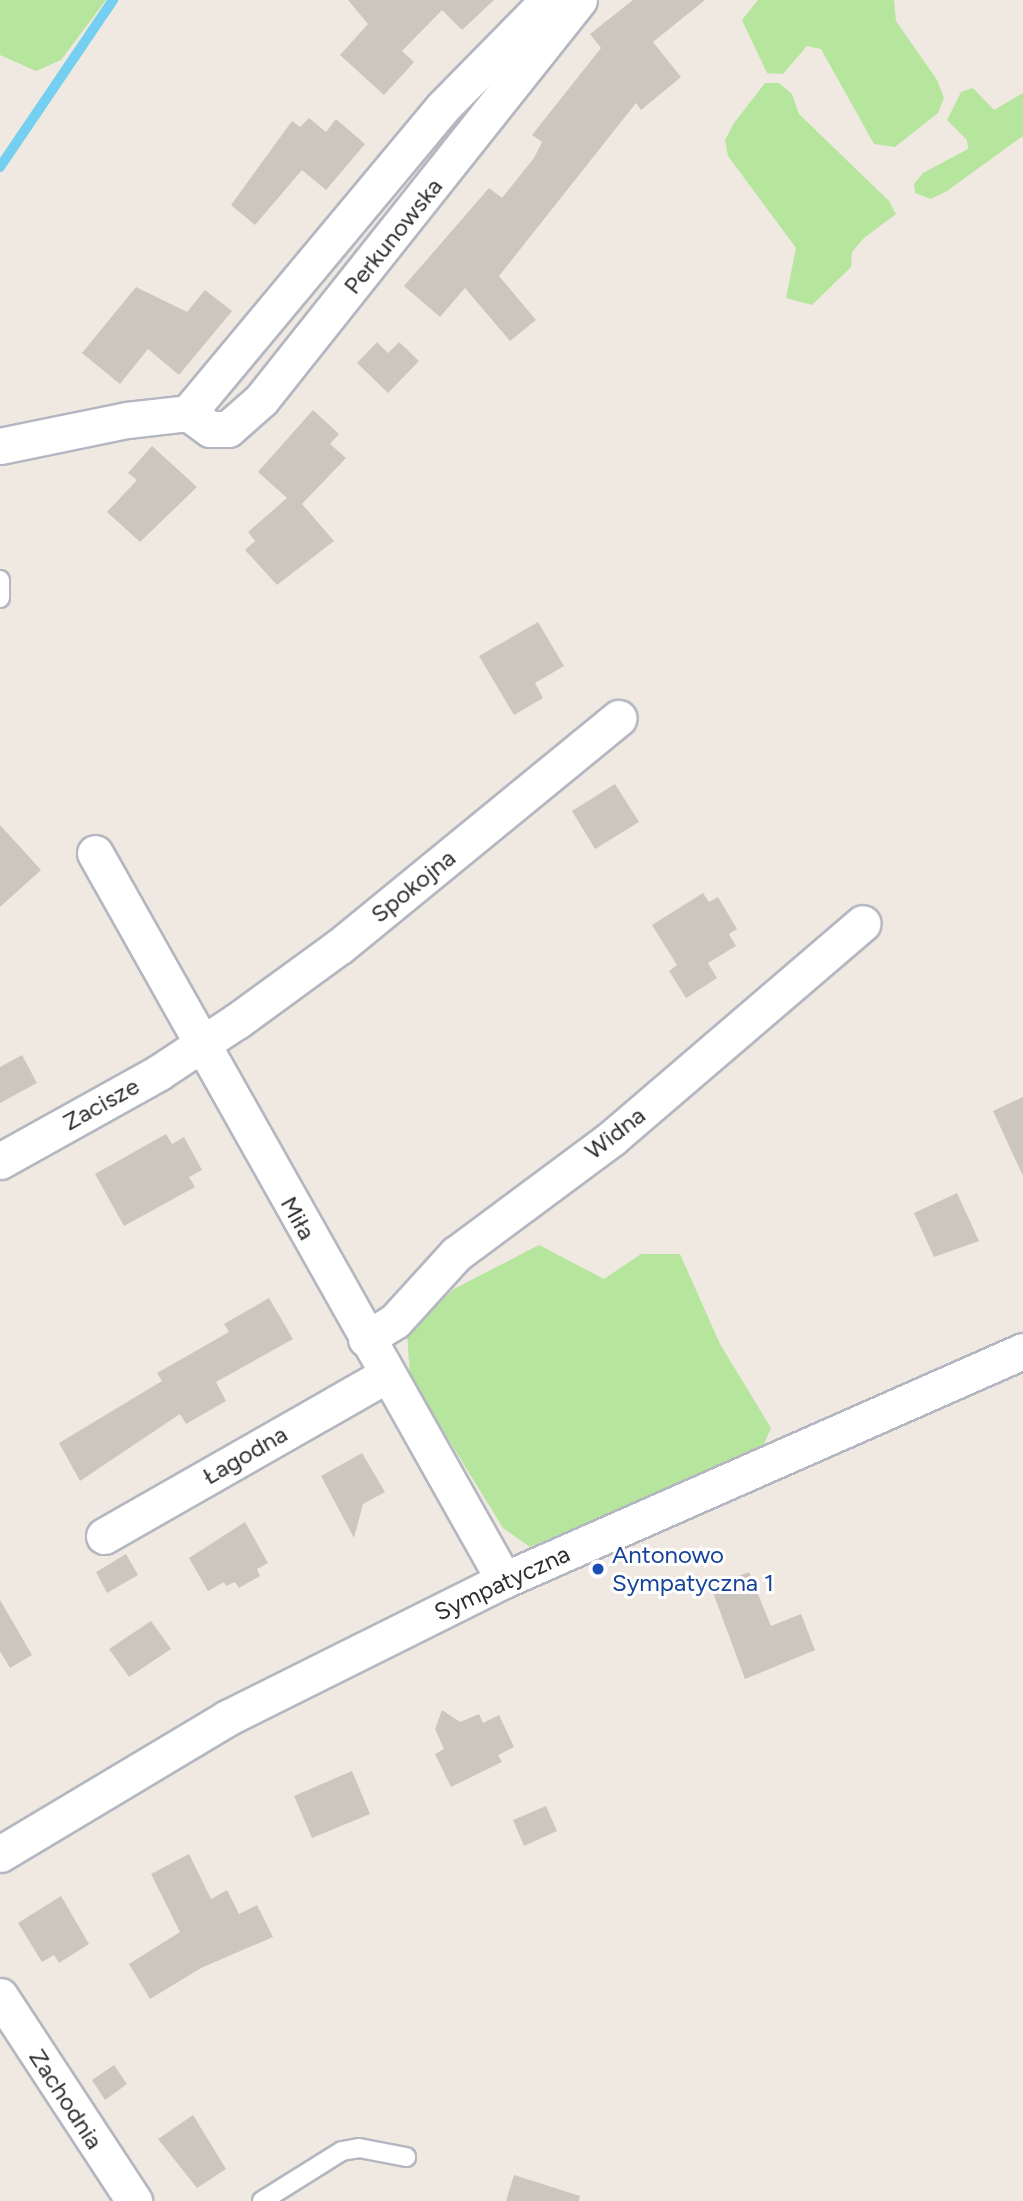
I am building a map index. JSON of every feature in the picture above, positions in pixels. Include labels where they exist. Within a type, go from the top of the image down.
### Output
[{"type":"street","name":"Perkunowska","points":[[548,0],[443,107],[188,413],[210,429],[228,429],[261,400],[579,0]]},
{"type":"street","points":[[0,446],[127,419],[188,413]]},
{"type":"street","name":"Spokojna","points":[[200,1044],[340,946],[620,718]]},
{"type":"street","name":"Miła","points":[[96,853],[200,1044],[504,1580]]},
{"type":"street","name":"Widna","points":[[366,1339],[395,1321],[456,1254],[612,1138],[863,923]]},
{"type":"street","name":"Zacisze","points":[[0,1161],[158,1073],[200,1044]]},
{"type":"street","name":"Sympatyczna","points":[[0,1854],[228,1718],[504,1580],[1023,1351]]},
{"type":"street","name":"Łagodna","points":[[104,1536],[386,1375]]},
{"type":"street","name":"Zachodnia","points":[[0,1996],[134,2201]]},
{"type":"lane","points":[[0,580],[0,598]]},
{"type":"lane","points":[[262,2201],[342,2151],[359,2148],[405,2157]]},
{"type":"green space","points":[[0,0],[106,0],[61,60],[36,71],[0,55]]},
{"type":"green space","points":[[758,0],[894,0],[896,21],[937,80],[944,98],[938,113],[895,147],[874,144],[821,49],[807,46],[783,74],[767,73],[742,20]]},
{"type":"green space","points":[[765,83],[779,83],[792,94],[799,114],[889,201],[896,214],[864,238],[852,252],[851,267],[812,305],[786,298],[796,248],[728,156],[725,140],[734,123]]},
{"type":"green space","points":[[973,88],[994,110],[1023,93],[1023,136],[947,191],[931,199],[915,193],[914,184],[923,173],[968,149],[967,140],[947,120],[961,92]]},
{"type":"green space","points":[[539,1245],[604,1279],[641,1254],[680,1254],[720,1344],[771,1428],[764,1444],[748,1454],[530,1547],[503,1528],[410,1377],[407,1333],[454,1289]]},
{"type":"building","points":[[348,0],[494,0],[462,30],[442,10],[402,51],[414,62],[384,95],[340,55],[368,24]]},
{"type":"building","points":[[633,0],[705,0],[653,42],[681,77],[641,110],[636,103],[499,276],[536,320],[510,341],[465,288],[440,317],[404,286],[489,188],[502,198],[534,158],[542,142],[532,135],[601,48],[590,34]]},
{"type":"building","points":[[309,118],[326,132],[336,119],[365,144],[326,190],[302,170],[255,225],[231,205],[292,121],[300,127]]},
{"type":"building","points":[[136,287],[187,312],[205,290],[232,311],[179,375],[148,349],[120,384],[82,353]]},
{"type":"building","points":[[377,342],[388,353],[399,342],[419,361],[388,393],[357,363]]},
{"type":"building","points":[[313,410],[339,434],[330,444],[346,458],[302,504],[334,541],[277,585],[245,550],[255,541],[248,532],[287,498],[258,472]]},
{"type":"building","points":[[152,446],[197,487],[140,542],[107,512],[137,480],[128,473]]},
{"type":"building","points":[[538,622],[564,666],[535,683],[543,698],[514,715],[479,656]]},
{"type":"building","points":[[615,784],[639,822],[595,849],[572,811]]},
{"type":"building","points":[[0,825],[41,870],[0,907]]},
{"type":"building","points":[[703,893],[709,902],[718,897],[737,929],[729,934],[736,946],[708,963],[717,978],[686,998],[669,971],[677,965],[652,925]]},
{"type":"building","points":[[22,1055],[37,1083],[0,1103],[0,1067]]},
{"type":"building","points":[[1023,1097],[1023,1176],[993,1111]]},
{"type":"building","points":[[166,1134],[172,1144],[184,1137],[202,1170],[189,1177],[195,1187],[124,1226],[95,1174]]},
{"type":"building","points":[[957,1193],[979,1241],[934,1257],[914,1213]]},
{"type":"building","points":[[269,1298],[293,1339],[216,1382],[226,1401],[186,1424],[180,1414],[80,1481],[59,1443],[162,1381],[157,1373],[229,1332],[224,1324]]},
{"type":"building","points":[[362,1453],[385,1492],[363,1504],[354,1538],[321,1476]]},
{"type":"building","points":[[245,1522],[268,1563],[257,1569],[260,1576],[239,1588],[235,1582],[226,1586],[224,1582],[208,1591],[189,1558]]},
{"type":"building","points":[[126,1554],[138,1575],[107,1593],[96,1572]]},
{"type":"building","points":[[749,1572],[771,1626],[801,1614],[815,1650],[745,1679],[711,1587]]},
{"type":"building","points":[[0,1600],[32,1655],[10,1668],[0,1651]]},
{"type":"building","points":[[151,1621],[171,1649],[129,1677],[109,1649]]},
{"type":"building","points":[[442,1710],[460,1722],[479,1714],[483,1723],[499,1715],[514,1747],[498,1755],[502,1762],[451,1787],[435,1754],[444,1749],[435,1729]]},
{"type":"building","points":[[352,1771],[370,1814],[312,1838],[294,1796]]},
{"type":"building","points":[[546,1806],[557,1831],[524,1846],[513,1820]]},
{"type":"building","points":[[189,1854],[211,1899],[227,1890],[239,1914],[257,1905],[273,1937],[201,1968],[150,1999],[129,1964],[180,1932],[151,1874]]},
{"type":"building","points":[[61,1896],[89,1944],[59,1963],[54,1955],[42,1962],[18,1923]]},
{"type":"building","points":[[114,2065],[127,2084],[105,2100],[92,2080]]},
{"type":"building","points":[[193,2115],[226,2169],[197,2188],[158,2139]]},
{"type":"building","points":[[514,2175],[580,2196],[579,2201],[506,2201]]},
{"type":"waterway","points":[[0,167],[113,0]]},
{"type":"place","name":"Antonowo Sympatyczna 1","points":[[598,1569]]}]
